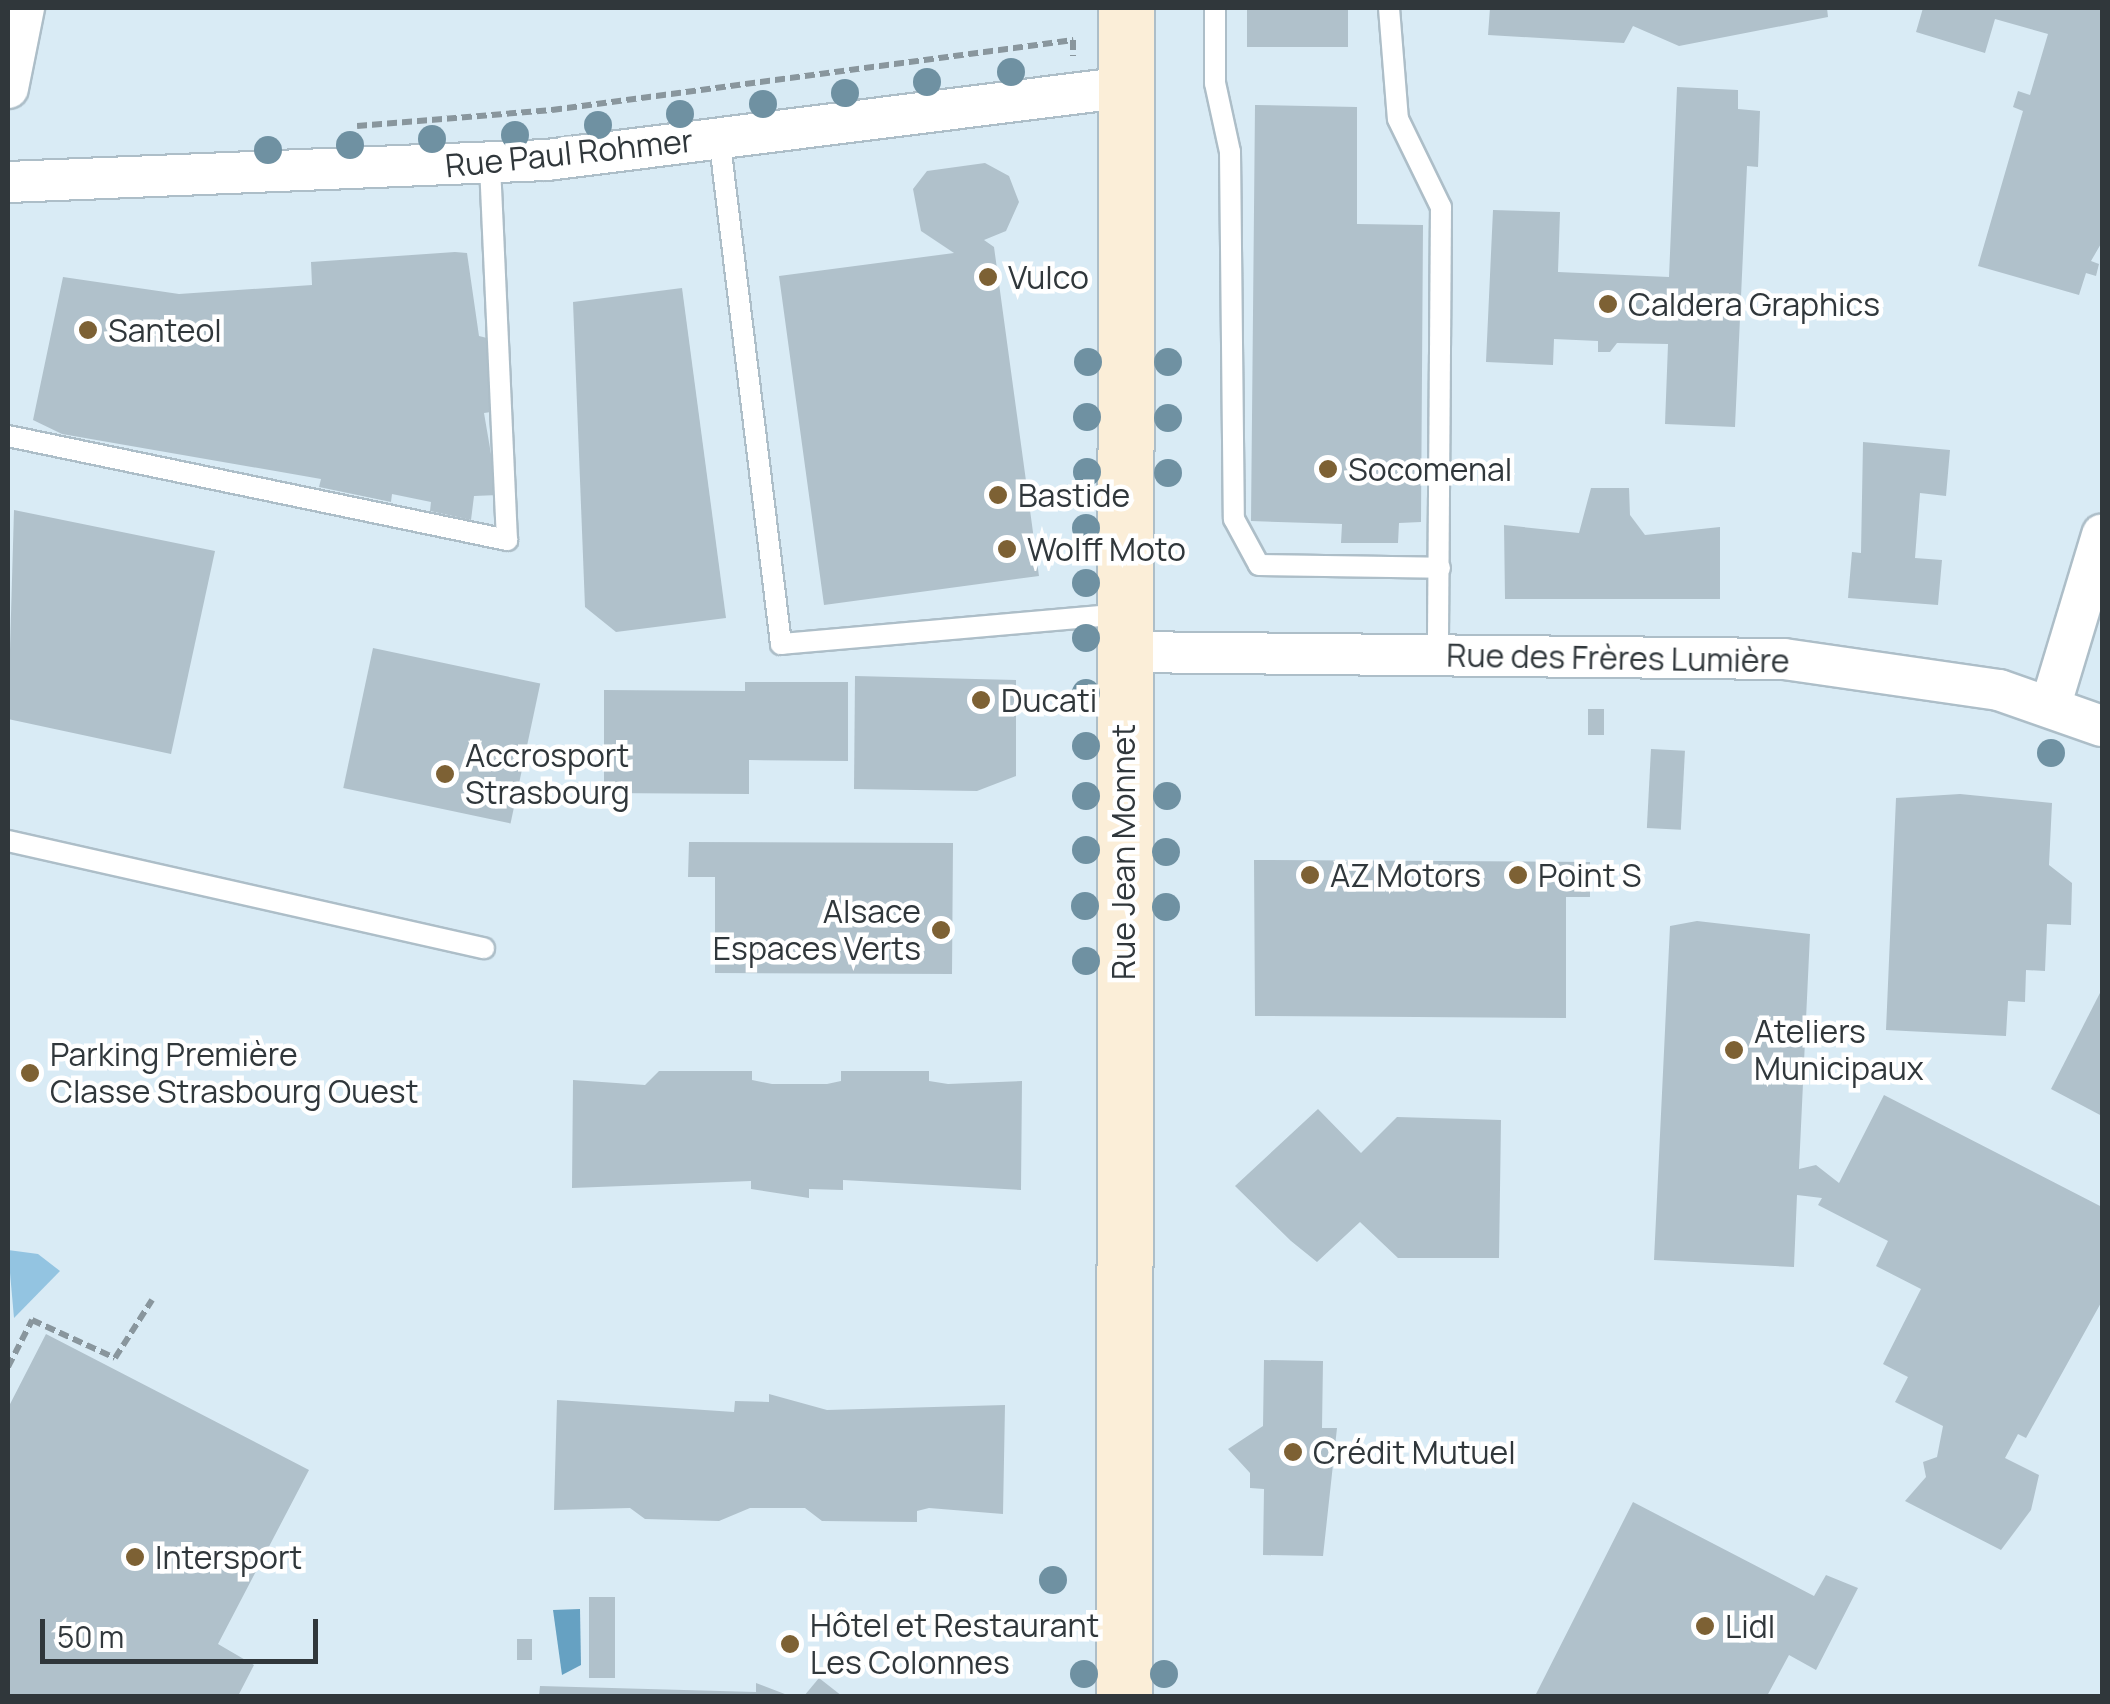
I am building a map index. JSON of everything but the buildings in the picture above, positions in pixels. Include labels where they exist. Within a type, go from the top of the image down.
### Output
[{"type":"street","points":[[8,88],[24,8]]},
{"type":"street","name":"Rue Jean Monnet","points":[[1124,1696],[1124,632],[1101,87],[1126,8]]},
{"type":"street","name":"Rue Paul Rohmer","points":[[8,182],[490,165],[1101,87]]},
{"type":"street","points":[[2051,704],[2102,535]]},
{"type":"street","name":"Rue des Frères Lumière","points":[[1124,632],[1438,654],[1784,659],[1896,669],[2051,704],[2102,726]]},
{"type":"lane","points":[[1215,8],[1214,84],[1230,152],[1234,519],[1259,566],[1440,568]]},
{"type":"lane","points":[[1388,8],[1398,119],[1441,206],[1438,654]]},
{"type":"lane","points":[[719,136],[781,644],[1124,632]]},
{"type":"lane","points":[[8,436],[507,540],[490,165]]},
{"type":"lane","points":[[8,841],[484,948]]},
{"type":"path","points":[[344,126],[552,110],[1073,40],[1101,87]]},
{"type":"path","points":[[8,1367],[32,1320],[115,1358],[152,1300]]},
{"type":"shaded area","points":[[8,1250],[38,1254],[60,1271],[14,1318]]},
{"type":"shaded area","points":[[580,1609],[581,1665],[562,1675],[553,1610]]},
{"type":"place","name":"Vulco","points":[[988,277]]},
{"type":"place","name":"Caldera Graphics","points":[[1608,304]]},
{"type":"place","name":"Santeol","points":[[88,330]]},
{"type":"place","name":"Socomenal","points":[[1328,469]]},
{"type":"place","name":"Bastide","points":[[998,495]]},
{"type":"place","name":"Wolff Moto","points":[[1007,549]]},
{"type":"place","name":"Ducati","points":[[981,700]]},
{"type":"place","name":"Accrosport Strasbourg","points":[[445,774]]},
{"type":"place","name":"AZ Motors","points":[[1310,875]]},
{"type":"place","name":"Point S","points":[[1518,875]]},
{"type":"place","name":"Alsace Espaces Verts","points":[[941,930]]},
{"type":"place","name":"Ateliers Municipaux","points":[[1734,1050]]},
{"type":"place","name":"Parking Première Classe Strasbourg Ouest","points":[[30,1073]]},
{"type":"place","name":"Crédit Mutuel","points":[[1293,1452]]},
{"type":"place","name":"Intersport","points":[[135,1557]]},
{"type":"place","name":"Lidl","points":[[1705,1626]]},
{"type":"place","name":"Hôtel et Restaurant Les Colonnes","points":[[790,1644]]}]
